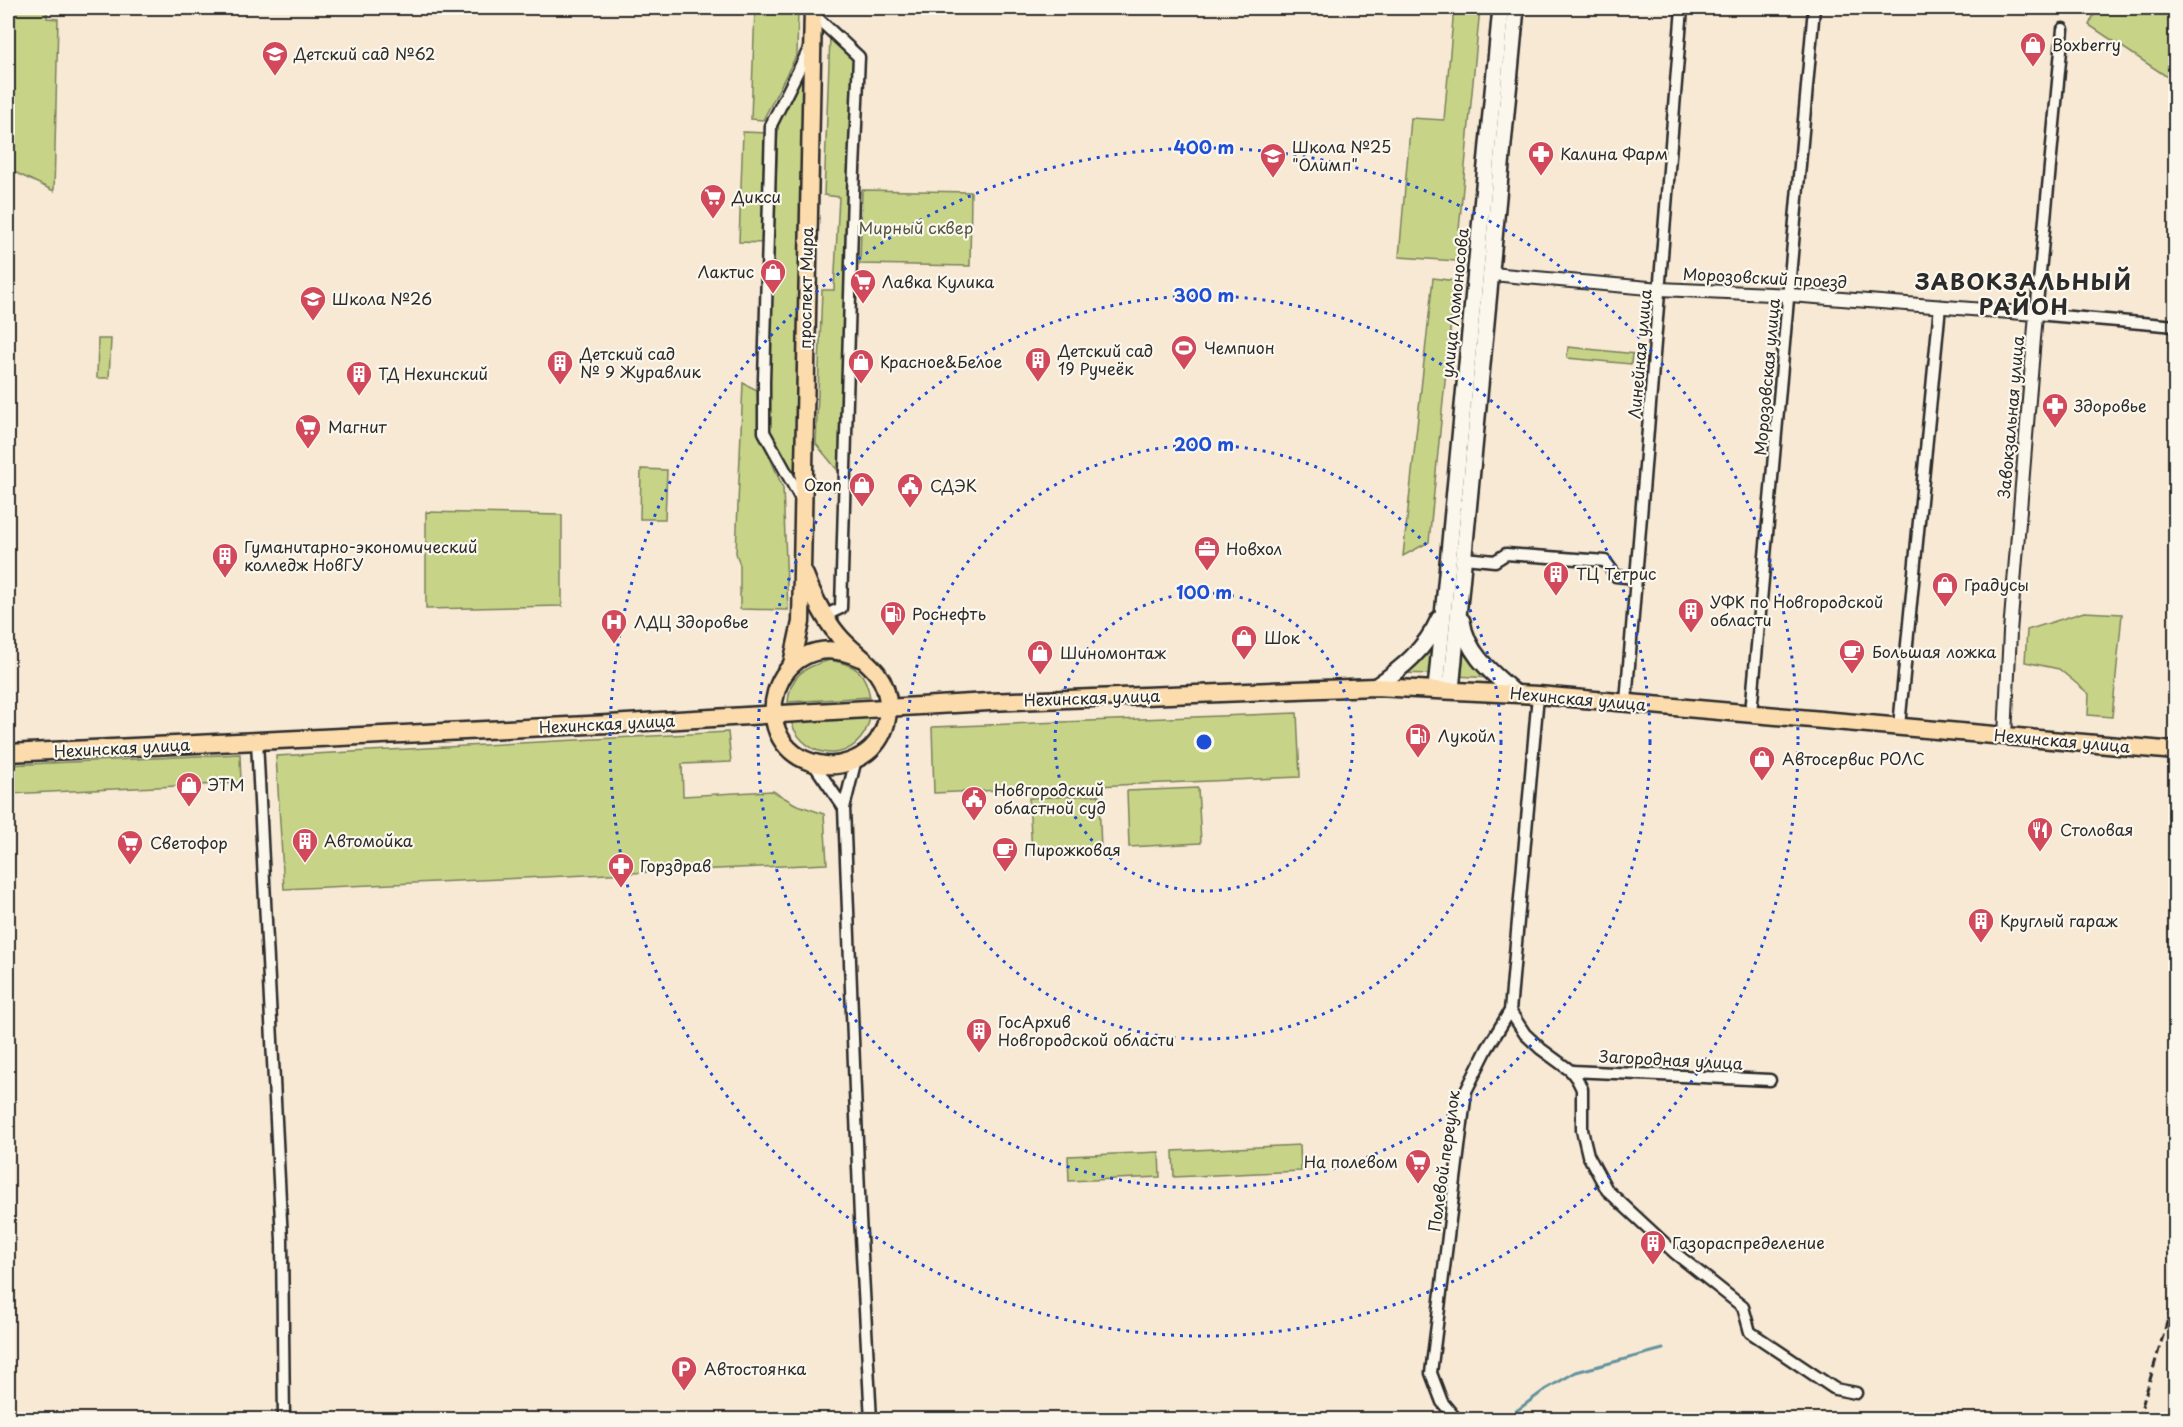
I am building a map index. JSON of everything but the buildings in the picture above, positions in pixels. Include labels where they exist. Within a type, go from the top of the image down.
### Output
[{"type":"main road","name":"улица Ломоносова","points":[[1443,689],[1460,599],[1464,558],[1468,437],[1501,8]]},
{"type":"main road","name":"улица Ломоносова","points":[[1443,689],[1444,602],[1492,274],[1516,8]]},
{"type":"main road","name":"проспект Мира","points":[[813,11],[801,622],[792,663],[776,686],[773,700],[775,725],[786,745],[813,763]]},
{"type":"main road","name":"проспект Мира","points":[[802,568],[824,616],[838,635],[877,674],[883,684],[888,708]]},
{"type":"main road","name":"улица Ломоносова","points":[[1460,599],[1462,625],[1470,646],[1486,668],[1515,693]]},
{"type":"main road","name":"улица Ломоносова","points":[[1375,687],[1406,663],[1426,642],[1435,629],[1444,602]]},
{"type":"main road","points":[[792,663],[813,652],[825,650],[837,650],[860,658]]},
{"type":"main road","name":"Нехинская улица","points":[[8,753],[888,708],[1375,687],[1515,693],[2175,751]]},
{"type":"main road","points":[[813,763],[842,764],[865,753],[880,737],[888,708]]},
{"type":"street","name":"Линейная улица","points":[[1626,702],[1682,8]]},
{"type":"street","name":"Морозовская улица","points":[[1751,713],[1814,8]]},
{"type":"street","points":[[813,11],[859,57],[852,224],[842,608],[824,616]]},
{"type":"street","name":"Завокзальная улица","points":[[2005,736],[2011,622],[2063,29]]},
{"type":"street","points":[[802,502],[764,432],[764,381],[771,125],[812,42]]},
{"type":"street","name":"Морозовский проезд","points":[[1492,274],[1660,289],[1790,295],[2037,314]]},
{"type":"street","points":[[1899,726],[1940,306]]},
{"type":"street","points":[[2037,314],[2175,326]]},
{"type":"street","points":[[1464,558],[1494,561],[1506,554],[1605,561],[1616,576],[1636,578]]},
{"type":"street","name":"Полевой переулок","points":[[1457,1419],[1442,1402],[1431,1373],[1466,1091],[1487,1049],[1510,1011],[1538,695]]},
{"type":"street","points":[[257,741],[281,1228],[284,1419]]},
{"type":"street","points":[[856,759],[843,808],[871,1419]]},
{"type":"street","points":[[813,763],[843,808]]},
{"type":"street","points":[[1510,1011],[1525,1034],[1571,1071],[1582,1089],[1582,1130],[1588,1155],[1607,1191],[1675,1253],[1743,1307],[1750,1332],[1835,1389],[1856,1392]]},
{"type":"street","name":"Загородная улица","points":[[1571,1071],[1770,1080]]},
{"type":"green space","points":[[8,8],[47,8],[47,18],[58,19],[54,191],[8,169]]},
{"type":"green space","points":[[755,8],[798,8],[797,54],[763,120],[751,119]]},
{"type":"green space","points":[[1454,8],[1480,8],[1456,261],[1399,257],[1411,118],[1444,120]]},
{"type":"green space","points":[[2097,8],[2175,8],[2175,82],[2089,25]]},
{"type":"green space","points":[[830,36],[854,60],[839,472],[816,444],[822,290],[834,290],[839,197],[824,195]]},
{"type":"green space","points":[[803,69],[796,477],[767,427],[778,121]]},
{"type":"green space","points":[[743,132],[768,133],[763,243],[739,242]]},
{"type":"green space","name":"Мирный сквер","points":[[862,190],[971,192],[970,266],[860,264]]},
{"type":"green space","points":[[1433,278],[1455,281],[1429,542],[1403,556]]},
{"type":"green space","points":[[98,339],[111,339],[109,378],[97,378]]},
{"type":"green space","points":[[1568,347],[1636,354],[1632,354],[1631,364],[1567,358]]},
{"type":"green space","points":[[743,383],[757,390],[759,432],[783,488],[788,610],[740,609],[740,565],[736,553]]},
{"type":"green space","points":[[641,469],[667,470],[665,519],[640,519]]},
{"type":"green space","points":[[426,512],[562,515],[562,606],[426,609]]},
{"type":"green space","points":[[2084,612],[2122,614],[2112,717],[2088,715],[2089,694],[2059,669],[2025,662],[2027,630]]},
{"type":"green space","points":[[1434,639],[1431,674],[1402,673]]},
{"type":"green space","points":[[1461,639],[1489,678],[1457,676]]},
{"type":"green space","points":[[830,660],[847,664],[858,671],[865,681],[870,697],[788,702],[789,692],[800,673]]},
{"type":"green space","points":[[1297,713],[1300,777],[934,793],[932,727]]},
{"type":"green space","points":[[870,718],[864,733],[856,744],[845,751],[832,753],[808,746],[798,736],[791,722]]},
{"type":"green space","points":[[728,732],[731,762],[682,764],[683,796],[773,791],[795,804],[824,814],[827,864],[284,889],[276,756]]},
{"type":"green space","points":[[240,754],[241,783],[8,794],[8,765]]},
{"type":"green space","points":[[1198,788],[1201,843],[1129,847],[1127,791]]},
{"type":"green space","points":[[1099,795],[1101,851],[1032,854],[1029,798]]},
{"type":"green space","points":[[1300,1145],[1301,1171],[1174,1177],[1173,1151]]},
{"type":"green space","points":[[1159,1152],[1160,1177],[1069,1181],[1068,1156]]},
{"type":"waterway","points":[[1504,1420],[1546,1389],[1576,1372],[1663,1349]]},
{"type":"railway","points":[[2138,1420],[2176,1292]]},
{"type":"place","name":"Boxberry","points":[[2033,68]]},
{"type":"place","name":"Детский сад №62","points":[[275,77]]},
{"type":"place","name":"Калина Фарм","points":[[1541,177]]},
{"type":"place","name":"Школа №25 \"Олимп\"","points":[[1273,179]]},
{"type":"place","name":"Дикси","points":[[713,220]]},
{"type":"place","name":"Лактис","points":[[773,295]]},
{"type":"place","name":"Лавка Кулика","points":[[863,305]]},
{"type":"place","name":"Школа №26","points":[[313,322]]},
{"type":"place","name":"Чемпион","points":[[1184,371]]},
{"type":"place","name":"Детский сад 19 Ручеёк","points":[[1038,383]]},
{"type":"place","name":"Красное&Белое","points":[[861,385]]},
{"type":"place","name":"Детский сад № 9 Журавлик","points":[[560,386]]},
{"type":"place","name":"ТД Нехинский","points":[[359,397]]},
{"type":"place","name":"Здоровье","points":[[2055,429]]},
{"type":"place","name":"Магнит","points":[[308,450]]},
{"type":"place","name":"Ozon","points":[[862,508]]},
{"type":"place","name":"СДЭК","points":[[910,509]]},
{"type":"place","name":"Новхол","points":[[1207,572]]},
{"type":"place","name":"Гуманитарно-экономический колледж НовГУ","points":[[225,579]]},
{"type":"place","name":"ТЦ Тетрис","points":[[1556,597]]},
{"type":"place","name":"Градусы","points":[[1945,608]]},
{"type":"place","name":"УФК по Новгородской области","points":[[1691,634]]},
{"type":"place","name":"Роснефть","points":[[893,637]]},
{"type":"place","name":"ЛДЦ Здоровье","points":[[614,645]]},
{"type":"place","name":"Шок","points":[[1244,661]]},
{"type":"place","name":"Большая ложка","points":[[1852,675]]},
{"type":"place","name":"Шиномонтаж","points":[[1040,676]]},
{"type":"place","name":"Лукойл","points":[[1418,759]]},
{"type":"place","name":"Автосервис РОЛС","points":[[1762,782]]},
{"type":"place","name":"ЭТМ","points":[[189,808]]},
{"type":"place","name":"Новгородский областной суд","points":[[974,822]]},
{"type":"place","name":"Столовая","points":[[2040,853]]},
{"type":"place","name":"Автомойка","points":[[305,864]]},
{"type":"place","name":"Светофор","points":[[130,866]]},
{"type":"place","name":"Пирожковая","points":[[1005,873]]},
{"type":"place","name":"Горздрав","points":[[621,889]]},
{"type":"place","name":"Круглый гараж","points":[[1981,944]]},
{"type":"place","name":"ГосАрхив Новгородской области","points":[[979,1054]]},
{"type":"place","name":"На полевом","points":[[1418,1185]]},
{"type":"place","name":"Газораспределение","points":[[1653,1266]]},
{"type":"place","name":"Автостоянка","points":[[684,1392]]},
{"type":"district","name":"ЗАВОКЗАЛЬНЫЙ РАЙОН","points":[[2024,294]]}]
